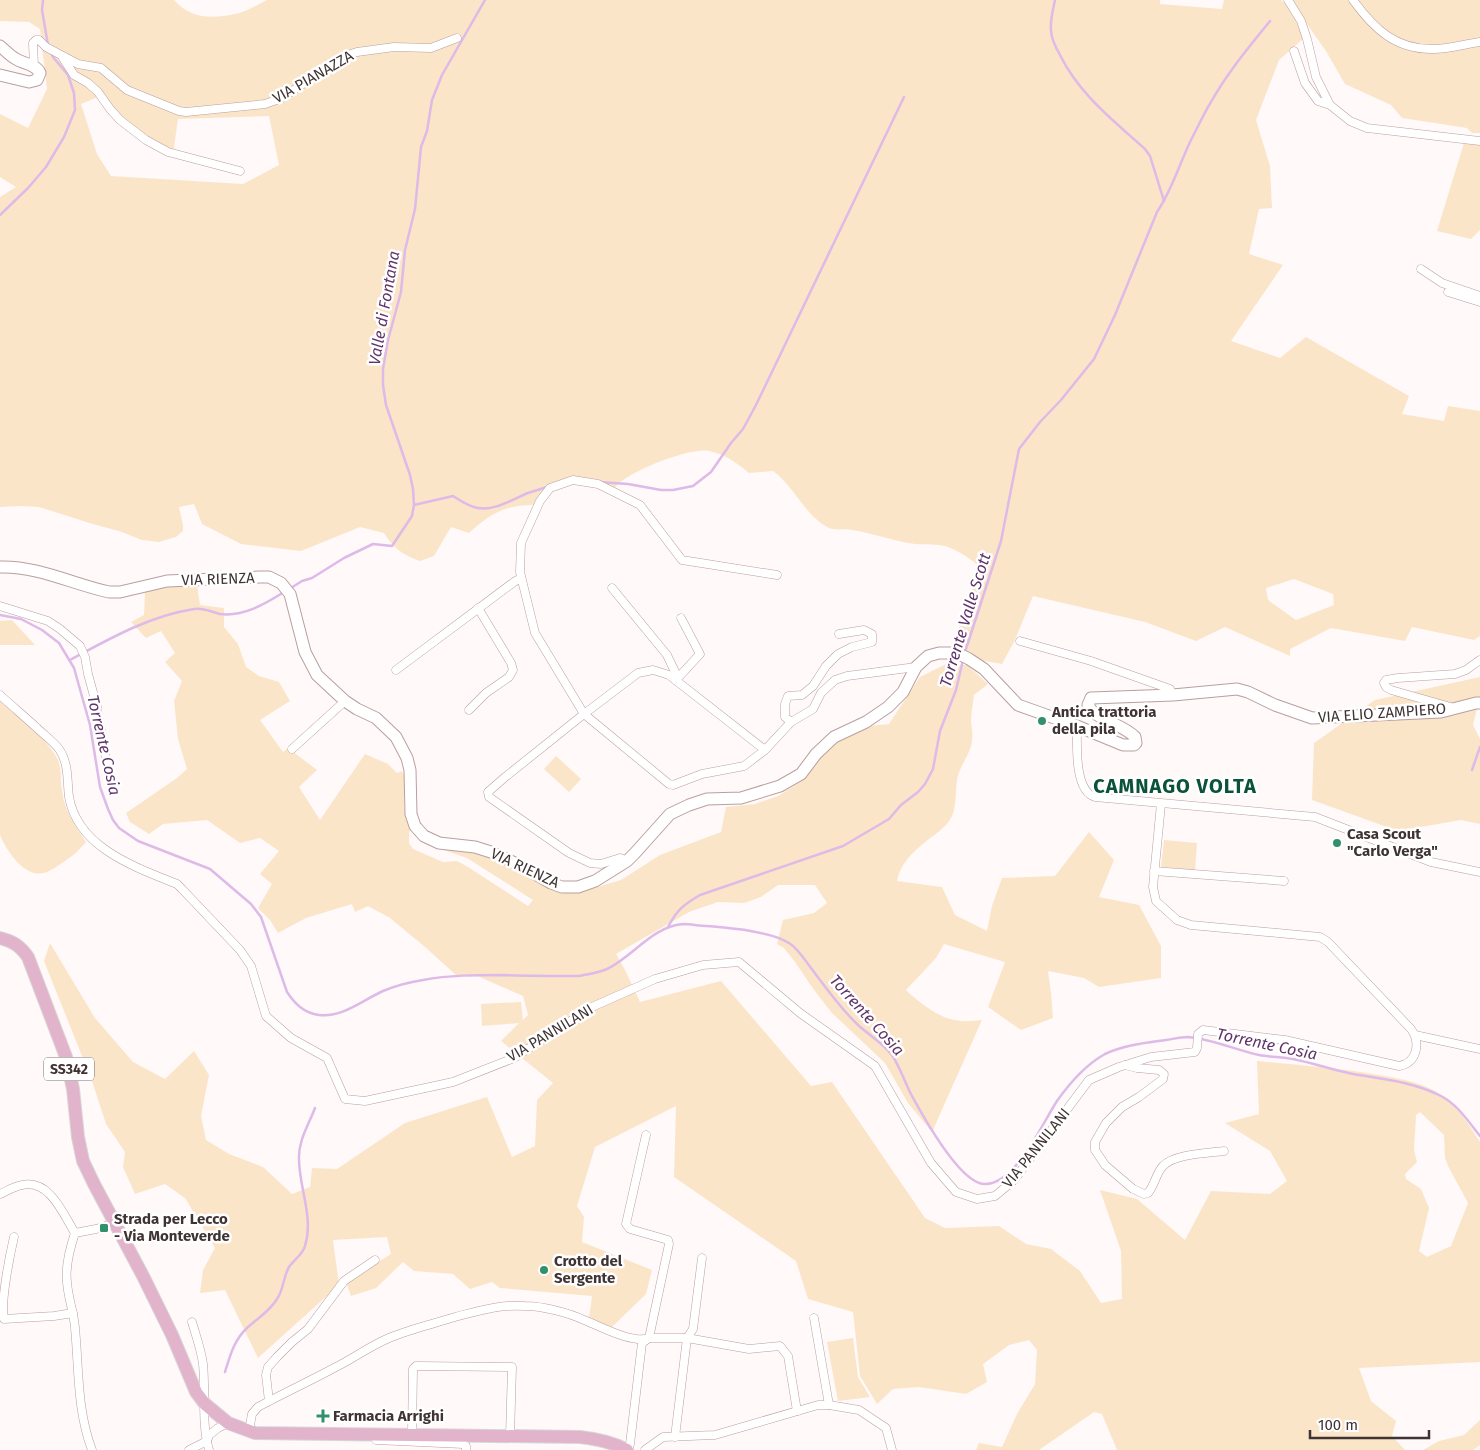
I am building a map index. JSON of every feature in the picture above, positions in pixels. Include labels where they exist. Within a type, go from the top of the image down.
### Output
[{"type":"main road","name":"SS342","points":[[0,938],[15,943],[22,948],[28,957],[66,1057],[73,1089],[78,1137],[84,1161],[94,1184],[172,1335],[196,1392],[205,1404],[228,1423],[249,1431],[269,1434],[330,1433],[580,1437],[600,1439],[628,1450]]},
{"type":"street","points":[[1288,0],[1301,21],[1316,77],[1330,105]]},
{"type":"street","points":[[1353,0],[1363,14],[1383,34],[1398,43],[1411,47],[1436,49],[1480,42]]},
{"type":"street","name":"VIA PIANAZZA","points":[[34,67],[33,43],[39,40],[46,48],[78,64],[101,68],[127,90],[179,111],[186,112],[274,102],[345,56],[357,52],[394,47],[431,48],[457,38]]},
{"type":"street","points":[[0,46],[14,58],[34,67],[40,73],[37,80],[33,82],[0,75]]},
{"type":"street","points":[[1294,51],[1304,83],[1318,101],[1330,105],[1350,121],[1367,128],[1480,141]]},
{"type":"street","name":"VIA PIANAZZA","points":[[62,56],[74,75],[88,83],[98,92],[120,120],[146,140],[168,152],[240,171]]},
{"type":"street","points":[[1421,269],[1442,283],[1480,296]]},
{"type":"street","points":[[1448,292],[1480,302]]},
{"type":"street","points":[[777,575],[682,560],[640,505],[598,484],[573,480],[550,488],[540,501],[521,543],[520,572],[535,633],[584,714],[669,784],[673,785],[702,774],[744,766],[765,750],[791,722],[813,709],[821,693],[834,680],[847,676],[916,667]]},
{"type":"street","name":"VIA RIENZA","points":[[0,567],[42,572],[109,592],[120,592],[167,581],[261,577],[275,580],[286,588],[292,600],[305,652],[317,675],[345,701],[376,718],[396,737],[401,745],[410,770],[411,814],[415,826],[424,836],[440,844],[475,847],[494,853],[562,887],[578,887],[595,881],[627,861],[670,814],[689,805],[707,799],[741,798],[780,786],[801,774],[816,754],[834,737],[866,722],[888,707],[903,692],[916,667],[928,656],[939,653],[957,653],[984,669],[1018,705],[1078,726]]},
{"type":"street","points":[[396,670],[521,578]]},
{"type":"street","points":[[612,588],[667,655],[676,674],[676,680]]},
{"type":"street","points":[[0,606],[48,621],[80,646],[85,657],[97,707]]},
{"type":"street","points":[[469,710],[486,693],[509,677],[513,670],[511,663],[478,608]]},
{"type":"street","points":[[681,618],[700,654]]},
{"type":"street","points":[[791,722],[785,717],[785,704],[788,696],[802,695],[812,686],[826,666],[838,654],[872,642],[872,634],[864,630],[839,634]]},
{"type":"street","points":[[1020,641],[1092,661],[1170,689],[1173,696]]},
{"type":"street","points":[[676,680],[700,654],[709,651]]},
{"type":"street","points":[[1455,708],[1391,690],[1384,683],[1386,680],[1398,678],[1454,674],[1466,670],[1480,660]]},
{"type":"street","points":[[627,861],[620,858],[601,864],[590,863],[569,853],[489,797],[488,792],[584,714],[638,674],[654,670],[669,675],[676,680],[765,750]]},
{"type":"street","name":"VIA ELIO ZAMPIERO","points":[[1078,726],[1123,745],[1134,746],[1136,743],[1136,737],[1121,726],[1093,712],[1088,705],[1088,701],[1094,697],[1173,696],[1200,692],[1242,690],[1275,705],[1312,718],[1441,712],[1478,703]]},
{"type":"street","name":"VIA PANNILANI","points":[[0,695],[59,749],[66,761],[70,798],[74,813],[82,828],[104,849],[120,860],[176,884],[182,889],[240,950],[250,966],[266,1016],[291,1038],[327,1058],[345,1098],[365,1101],[453,1082],[514,1058],[592,1007],[655,978],[703,965],[739,962],[800,1013],[875,1066],[931,1163],[956,1192],[977,1199],[994,1196],[1014,1180],[1089,1080],[1125,1065]]},
{"type":"street","points":[[292,748],[345,701]]},
{"type":"street","points":[[1078,726],[1077,761],[1087,793],[1095,798],[1315,817],[1431,862],[1480,872]]},
{"type":"street","points":[[101,728],[109,778]]},
{"type":"street","points":[[1125,1065],[1151,1057],[1195,1052],[1198,1034],[1203,1030],[1285,1040],[1392,1065],[1406,1065],[1415,1054],[1417,1046],[1415,1035],[1328,942],[1320,937],[1191,925],[1177,920],[1156,902],[1153,887],[1161,804]]},
{"type":"street","points":[[1154,871],[1284,881]]},
{"type":"street","points":[[1415,1035],[1480,1049]]},
{"type":"street","points":[[1125,1065],[1160,1070],[1164,1074],[1163,1078],[1139,1097],[1122,1107],[1106,1123],[1095,1142],[1097,1156],[1105,1165],[1133,1189],[1148,1194],[1163,1165],[1171,1160],[1224,1150]]},
{"type":"street","points":[[628,1450],[642,1343],[649,1338],[669,1244],[668,1240],[630,1229],[626,1224],[646,1135]]},
{"type":"street","points":[[0,1194],[24,1184],[44,1188],[53,1198],[75,1233],[70,1249],[66,1282],[73,1313],[80,1399],[87,1438],[92,1450]]},
{"type":"street","points":[[75,1233],[115,1223]]},
{"type":"street","points":[[14,1237],[4,1284],[3,1317],[6,1319],[73,1313]]},
{"type":"street","points":[[675,1437],[687,1338],[693,1329],[702,1258]]},
{"type":"street","points":[[269,1401],[266,1375],[268,1367],[276,1357],[308,1329],[344,1281],[375,1260]]},
{"type":"street","points":[[249,1431],[252,1414],[258,1407],[336,1368],[380,1341],[484,1309],[508,1305],[540,1307],[584,1319],[602,1329],[645,1340],[649,1338],[687,1338],[749,1349],[780,1346],[788,1356],[797,1411]]},
{"type":"street","points":[[814,1318],[829,1405]]},
{"type":"street","points":[[192,1322],[203,1364],[205,1430],[210,1450]]},
{"type":"street","points":[[412,1434],[413,1369],[416,1366],[512,1367],[510,1436]]},
{"type":"street","points":[[645,1450],[663,1437],[715,1435],[818,1405],[829,1405],[859,1410],[886,1428],[892,1450]]},
{"type":"street","points":[[189,1450],[207,1441],[213,1431],[228,1423]]},
{"type":"street","points":[[330,1433],[332,1439],[463,1444],[466,1446],[466,1450]]},
{"type":"shaded area","points":[[0,0],[174,0],[187,11],[194,14],[218,17],[239,13],[267,0],[1160,0],[1160,4],[1222,9],[1224,0],[1281,0],[1289,7],[1304,38],[1279,60],[1256,120],[1270,166],[1272,208],[1259,209],[1249,254],[1283,265],[1231,341],[1280,358],[1306,337],[1409,396],[1402,414],[1444,421],[1448,406],[1480,411],[1480,636],[1474,640],[1412,627],[1405,641],[1331,628],[1290,649],[1290,656],[1225,627],[1196,641],[1145,622],[1033,596],[1014,642],[1002,664],[974,659],[952,646],[979,566],[960,553],[945,546],[912,544],[849,529],[829,528],[813,516],[788,485],[773,471],[749,473],[730,459],[709,451],[675,456],[647,467],[624,479],[617,485],[612,495],[589,484],[573,482],[549,492],[541,504],[523,505],[507,509],[495,514],[469,533],[451,527],[434,556],[420,561],[399,550],[384,533],[360,527],[301,551],[241,544],[202,524],[194,504],[179,507],[183,531],[176,537],[159,542],[142,540],[119,531],[39,507],[0,507],[0,197],[16,187],[0,177],[0,114],[28,128],[47,89],[40,29],[29,22],[0,21]],"holes":[[[98,97],[140,135],[173,154],[178,119],[269,116],[279,165],[243,184],[111,176],[97,154],[81,104]],[[1294,579],[1333,594],[1334,605],[1296,620],[1268,600],[1266,588]]]},
{"type":"shaded area","points":[[1290,0],[1480,0],[1480,133],[1472,133],[1467,128],[1402,118],[1391,105],[1345,84],[1326,51]]},
{"type":"shaded area","points":[[1464,143],[1480,144],[1480,230],[1471,239],[1437,231]]},
{"type":"shaded area","points":[[197,585],[200,605],[224,608],[224,627],[238,644],[246,667],[259,676],[279,682],[290,701],[260,720],[283,752],[288,748],[317,770],[299,787],[320,820],[365,754],[388,764],[397,773],[402,771],[404,775],[404,806],[408,825],[411,827],[409,843],[413,849],[443,862],[457,861],[528,906],[533,900],[467,858],[435,847],[474,853],[512,866],[546,887],[558,892],[580,892],[621,880],[660,855],[721,832],[726,807],[755,804],[778,796],[804,780],[826,750],[840,740],[869,726],[889,724],[920,677],[946,664],[967,665],[988,684],[974,695],[971,719],[972,741],[958,775],[953,814],[944,827],[909,857],[901,868],[897,881],[942,887],[955,915],[987,931],[992,906],[1002,878],[1055,876],[1089,832],[1114,860],[1099,897],[1139,905],[1161,946],[1161,978],[1099,987],[1084,978],[1048,971],[1053,1018],[1021,1030],[988,1007],[1005,962],[944,944],[936,958],[906,990],[935,1013],[949,1019],[962,1021],[982,1020],[932,1132],[908,1103],[885,1063],[832,1013],[784,948],[777,944],[783,920],[814,913],[827,903],[815,885],[778,885],[761,897],[744,903],[718,902],[689,912],[616,954],[640,1002],[721,981],[811,1086],[832,1082],[925,1218],[945,1228],[999,1226],[1026,1244],[1051,1249],[1080,1271],[1101,1303],[1122,1299],[1121,1251],[1100,1190],[1137,1199],[1185,1240],[1211,1191],[1270,1194],[1287,1181],[1270,1151],[1225,1123],[1259,1114],[1257,1061],[1364,1073],[1405,1080],[1429,1088],[1455,1106],[1480,1142],[1480,1362],[1359,1368],[1371,1401],[1396,1421],[1392,1436],[1405,1450],[1117,1450],[1102,1414],[1094,1412],[1039,1450],[976,1450],[979,1443],[1002,1447],[1017,1414],[1035,1384],[1037,1350],[1029,1340],[1009,1345],[983,1364],[987,1382],[966,1394],[919,1387],[893,1389],[877,1404],[860,1376],[853,1312],[808,1299],[796,1261],[674,1177],[676,1106],[595,1147],[577,1206],[584,1217],[582,1242],[652,1270],[646,1294],[610,1329],[589,1318],[592,1296],[500,1288],[492,1282],[470,1289],[453,1274],[414,1271],[403,1262],[376,1288],[351,1296],[346,1282],[391,1254],[387,1237],[333,1240],[339,1285],[258,1358],[225,1290],[200,1293],[203,1270],[215,1248],[185,1198],[165,1184],[135,1194],[123,1167],[125,1152],[106,1124],[92,1081],[44,961],[50,943],[95,1018],[133,1062],[165,1079],[194,1051],[209,1075],[201,1116],[206,1140],[229,1154],[263,1167],[292,1194],[310,1187],[312,1168],[337,1169],[405,1123],[487,1097],[512,1157],[535,1146],[537,1100],[553,1083],[501,1041],[519,1023],[482,1026],[481,1004],[521,1002],[523,1020],[528,1015],[523,996],[475,975],[456,975],[390,918],[368,906],[355,912],[352,904],[306,918],[278,933],[270,920],[258,908],[272,884],[260,874],[279,851],[260,838],[240,843],[207,820],[163,824],[149,834],[130,822],[126,813],[187,769],[178,739],[174,701],[182,681],[165,662],[175,653],[161,631],[146,638],[131,622],[144,615],[145,592],[166,586]],"holes":[[[1420,1112],[1444,1135],[1445,1158],[1468,1203],[1451,1246],[1427,1257],[1419,1251],[1429,1208],[1421,1189],[1406,1179],[1405,1174],[1417,1162],[1414,1150],[1416,1115]]]},
{"type":"shaded area","points":[[12,620],[35,645],[0,645],[0,621]]},
{"type":"shaded area","points":[[1480,677],[1480,697],[1473,725],[1480,739],[1480,824],[1461,820],[1398,831],[1312,800],[1314,743],[1375,700]]},
{"type":"shaded area","points":[[0,699],[32,728],[54,753],[59,764],[65,805],[86,842],[67,860],[48,872],[33,873],[23,867],[7,849],[0,835]]},
{"type":"shaded area","points":[[556,756],[581,779],[569,792],[544,769]]},
{"type":"shaded area","points":[[1164,840],[1197,843],[1195,870],[1161,867]]},
{"type":"shaded area","points":[[853,1338],[858,1377],[870,1397],[838,1401],[827,1342]]},
{"type":"shaded area","points":[[1480,1420],[1480,1445],[1473,1450],[1423,1450],[1439,1441],[1464,1435]]},
{"type":"waterway","points":[[43,0],[42,10],[48,45]]},
{"type":"waterway","name":"Valle di Fontana","points":[[291,588],[373,544],[392,546],[412,516],[414,505],[413,489],[386,405],[383,369],[388,340],[401,292],[405,250],[415,209],[421,147],[427,131],[432,100],[442,75],[485,0]]},
{"type":"waterway","points":[[1055,0],[1051,19],[1051,33],[1058,52],[1087,94],[1150,156],[1164,201]]},
{"type":"waterway","name":"Torrente Valle Scott","points":[[965,652],[1001,541],[1019,449],[1094,359],[1115,315],[1157,212],[1168,194],[1188,146],[1204,115],[1231,70],[1270,21]]},
{"type":"waterway","points":[[0,215],[28,188],[46,167],[64,137],[75,110],[74,93],[68,75],[51,53]]},
{"type":"waterway","points":[[599,482],[673,490],[693,486],[711,472],[743,429],[756,405],[904,97]]},
{"type":"waterway","points":[[414,505],[453,496],[471,506],[491,508],[547,487]]},
{"type":"waterway","name":"Valle di Fontana","points":[[70,660],[130,629],[161,617],[197,609],[220,614],[237,614],[261,605],[284,592]]},
{"type":"waterway","name":"Torrente Cosia","points":[[0,615],[21,619],[42,630],[59,643],[74,668],[90,725],[100,787],[113,820],[119,828],[138,841],[210,869],[251,904],[261,917],[287,992],[297,1004],[309,1012],[319,1015],[336,1014],[352,1008],[388,989],[433,978],[473,975],[579,976],[590,974],[604,970],[617,963],[662,930],[673,926],[687,924],[726,928],[749,931],[781,939],[797,950],[844,1011],[892,1055],[912,1096],[934,1133],[954,1162],[976,1182],[986,1184],[997,1181],[1008,1174],[1027,1151],[1057,1101],[1079,1075],[1098,1058],[1127,1046],[1183,1037],[1206,1040],[1259,1055],[1293,1059],[1420,1087],[1441,1096],[1453,1104],[1480,1136]]},
{"type":"waterway","name":"Torrente Valle Scott","points":[[668,927],[681,908],[700,895],[843,846],[889,819],[901,805],[918,792],[933,769],[940,731],[956,690],[963,660]]},
{"type":"waterway","points":[[1472,770],[1480,747]]},
{"type":"waterway","points":[[225,1372],[233,1348],[239,1338],[274,1303],[281,1291],[289,1267],[304,1249],[308,1224],[299,1152],[302,1139],[315,1108]]},
{"type":"tunnel","points":[[97,707],[101,728]]},
{"type":"place","name":"Antica trattoria della pila","points":[[1042,721]]},
{"type":"place","name":"Casa Scout \"Carlo Verga\"","points":[[1337,843]]},
{"type":"place","name":"Strada per Lecco - Via Monteverde","points":[[104,1228]]},
{"type":"place","name":"Crotto del Sergente","points":[[544,1270]]},
{"type":"place","name":"Farmacia Arrighi","points":[[323,1416]]},
{"type":"district","name":"CAMNAGO VOLTA","points":[[1175,786]]}]
